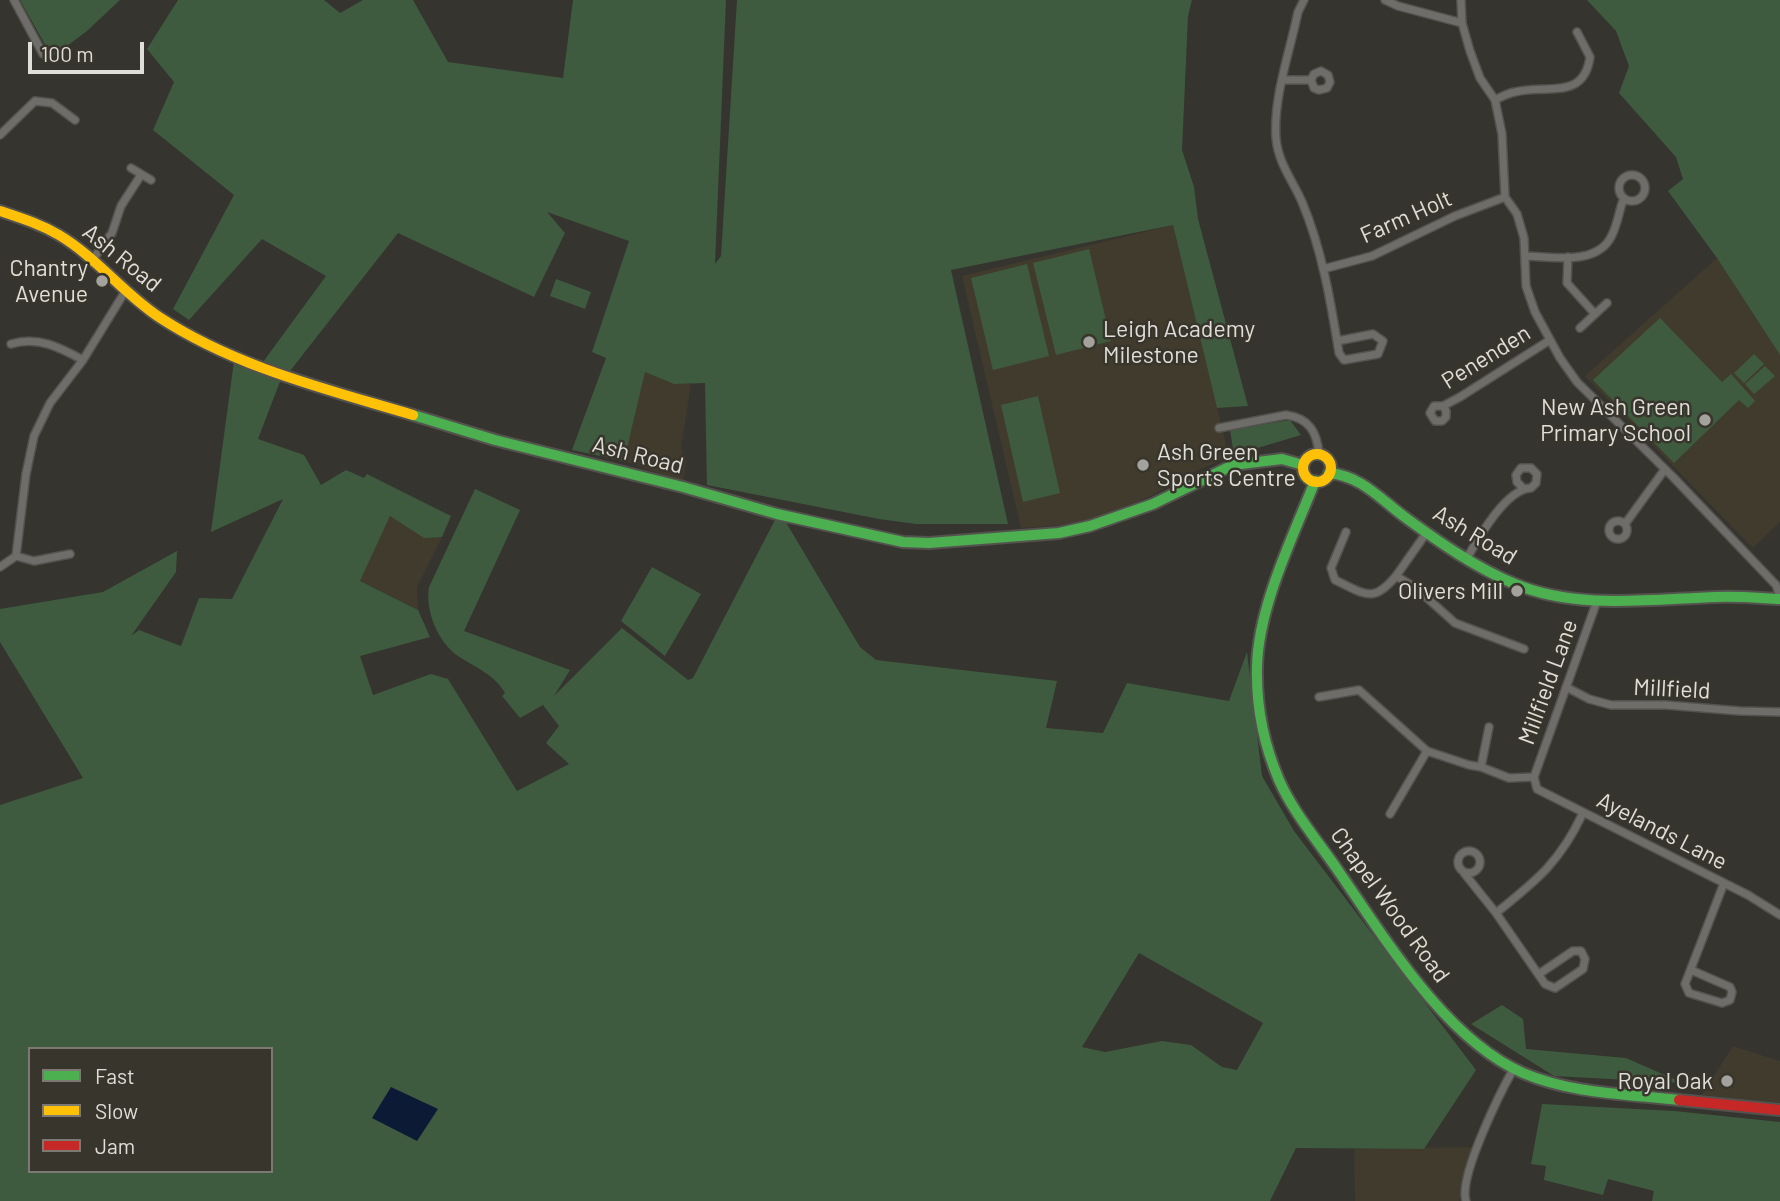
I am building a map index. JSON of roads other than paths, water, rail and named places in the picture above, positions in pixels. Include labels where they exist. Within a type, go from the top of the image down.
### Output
[{"type":"street","points":[[13,0],[43,54]]},
{"type":"street","points":[[1304,0],[1298,12],[1276,110],[1276,140],[1288,178],[1302,200],[1323,269],[1339,353],[1344,360],[1378,354],[1383,341],[1373,334],[1337,341]]},
{"type":"street","points":[[1385,0],[1462,23]]},
{"type":"street","points":[[1461,0],[1462,23],[1480,78],[1495,100],[1502,134],[1505,197],[1517,214],[1524,238],[1526,286],[1535,312],[1577,382],[1776,585],[1780,598]]},
{"type":"street","points":[[1495,100],[1514,92],[1577,84],[1586,73],[1590,57],[1577,32]]},
{"type":"street","points":[[1283,80],[1311,80]]},
{"type":"street","points":[[0,135],[35,101],[52,103],[75,120]]},
{"type":"street","points":[[131,169],[151,180]]},
{"type":"street","points":[[91,262],[112,233],[121,206],[141,175]]},
{"type":"street","name":"Farm Holt","points":[[1323,269],[1371,256],[1455,216],[1505,197]]},
{"type":"street","points":[[1525,256],[1591,255],[1606,246],[1612,236],[1624,198]]},
{"type":"street","name":"Ash Road","points":[[0,211],[37,223],[62,237],[158,316],[217,349],[301,381],[495,440],[683,487],[777,514],[903,542],[1059,533],[1090,526],[1153,504],[1233,466],[1252,461],[1282,459],[1303,465]]},
{"type":"street","points":[[1568,257],[1567,283],[1595,314]]},
{"type":"street","points":[[0,567],[16,556],[26,474],[34,436],[50,403],[83,360],[126,290]]},
{"type":"street","points":[[1580,328],[1606,303]]},
{"type":"street","points":[[11,344],[26,340],[55,345],[83,360]]},
{"type":"street","name":"Penenden","points":[[1443,406],[1550,340]]},
{"type":"street","points":[[1219,428],[1286,415],[1297,417],[1316,433],[1319,454],[1329,461],[1329,473],[1324,479],[1315,481],[1306,476],[1303,465],[1309,457],[1319,454]]},
{"type":"street","points":[[1625,524],[1665,470]]},
{"type":"street","name":"Ash Road","points":[[1329,473],[1358,481],[1427,532],[1493,574],[1557,595],[1597,601],[1780,598]]},
{"type":"street","name":"Chapel Wood Road","points":[[1315,481],[1266,610],[1258,646],[1258,700],[1266,746],[1287,797],[1377,927],[1453,1023],[1479,1046],[1514,1068],[1546,1081],[1577,1089],[1780,1110]]},
{"type":"street","points":[[1467,558],[1489,523],[1508,500],[1523,488]]},
{"type":"street","points":[[1346,532],[1331,568],[1335,580],[1373,595],[1384,591],[1427,532]]},
{"type":"street","points":[[16,556],[34,561],[70,554]]},
{"type":"street","points":[[1396,576],[1416,588],[1455,623],[1524,649]]},
{"type":"street","name":"Millfield Lane","points":[[1534,777],[1597,601]]},
{"type":"street","name":"Millfield","points":[[1566,687],[1590,699],[1611,705],[1667,705],[1729,711],[1780,712]]},
{"type":"street","points":[[1319,697],[1359,690],[1427,751],[1508,778],[1534,777]]},
{"type":"street","points":[[1481,767],[1489,727]]},
{"type":"street","points":[[1390,814],[1427,751]]},
{"type":"street","name":"Ayelands Lane","points":[[1534,777],[1537,789],[1724,883],[1780,915]]},
{"type":"street","points":[[1496,914],[1544,873],[1570,840],[1583,813]]},
{"type":"street","points":[[1464,873],[1545,984],[1555,988],[1583,969],[1585,959],[1581,951],[1573,951],[1539,974]]},
{"type":"street","points":[[1691,970],[1730,987],[1732,992],[1729,1000],[1722,1003],[1689,993],[1685,984],[1724,883]]},
{"type":"street","points":[[1466,1201],[1464,1195],[1477,1150],[1491,1112],[1514,1068]]},
{"type":"water","points":[[391,1087],[438,1109],[417,1141],[372,1118]]},
{"type":"place","name":"Chantry Avenue","points":[[102,281]]},
{"type":"place","name":"Leigh Academy Milestone","points":[[1089,342]]},
{"type":"place","name":"New Ash Green Primary School","points":[[1705,420]]},
{"type":"place","name":"Ash Green Sports Centre","points":[[1143,465]]},
{"type":"place","name":"Olivers Mill","points":[[1517,591]]},
{"type":"place","name":"Royal Oak","points":[[1727,1081]]}]
